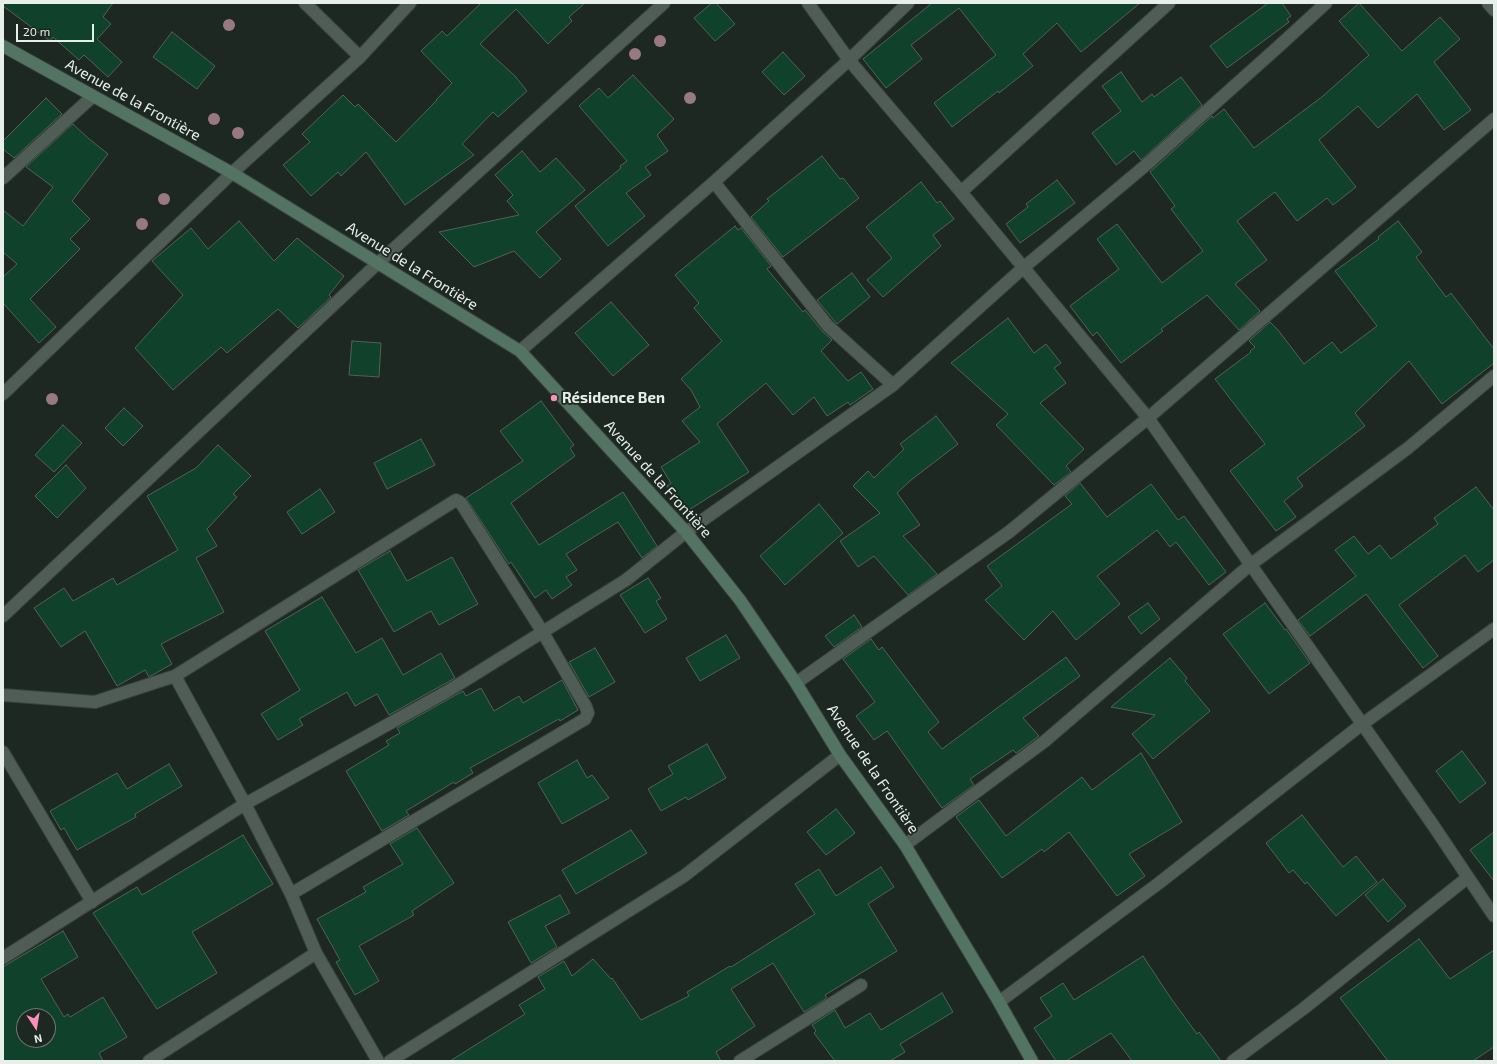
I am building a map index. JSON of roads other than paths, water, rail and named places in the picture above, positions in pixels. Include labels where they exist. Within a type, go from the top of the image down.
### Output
[{"type":"street","points":[[305,3],[360,57]]},
{"type":"street","points":[[3,394],[232,173],[360,57],[410,3]]},
{"type":"street","points":[[3,616],[378,263],[664,3]]},
{"type":"street","points":[[808,3],[848,60],[961,192],[1148,418],[1433,825],[1467,878],[1494,916]]},
{"type":"street","points":[[520,351],[714,182],[848,60],[908,3]]},
{"type":"street","points":[[961,192],[1169,3]]},
{"type":"street","points":[[3,958],[245,804],[448,691],[626,580],[686,532],[893,385],[1023,268],[1146,165],[1278,48],[1326,3]]},
{"type":"street","points":[[1488,3],[1494,10]]},
{"type":"street","name":"Avenue de la Frontière","points":[[3,46],[92,97],[232,173],[520,351],[686,532],[740,600],[796,683],[840,755],[905,845],[999,1002],[1032,1061]]},
{"type":"street","points":[[3,178],[92,97]]},
{"type":"street","points":[[796,683],[1009,532],[1148,418],[1494,119]]},
{"type":"street","points":[[714,182],[828,326],[893,385]]},
{"type":"street","points":[[905,845],[1045,741],[1250,565],[1408,448],[1494,376]]},
{"type":"street","points":[[3,696],[95,702],[175,676],[456,500],[461,503],[542,631],[588,713],[585,719],[291,894]]},
{"type":"street","points":[[999,1002],[1159,883],[1362,725],[1494,629]]},
{"type":"street","points":[[175,676],[245,804],[291,894],[316,953],[378,1061]]},
{"type":"street","points":[[3,752],[92,902]]},
{"type":"street","points":[[390,1061],[684,876],[840,755]]},
{"type":"street","points":[[1233,1061],[1303,1009],[1467,878]]},
{"type":"street","points":[[149,1061],[316,953]]},
{"type":"street","points":[[740,1061],[861,985]]},
{"type":"place","name":"Résidence Ben","points":[[554,398]]}]
